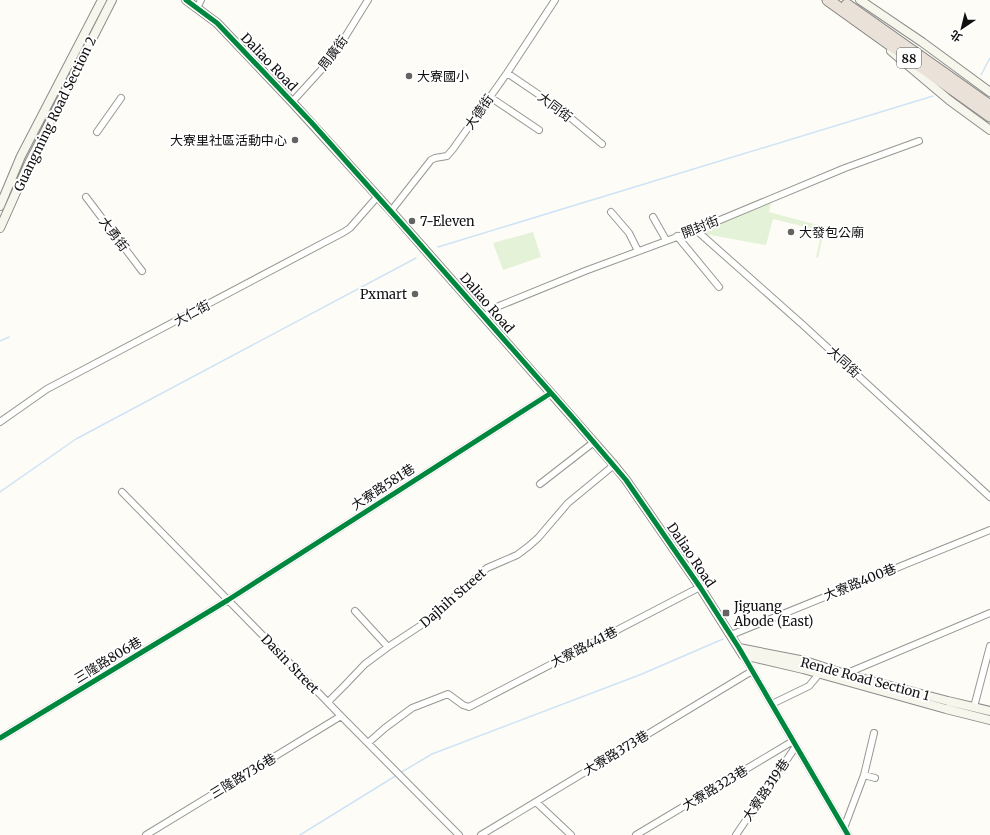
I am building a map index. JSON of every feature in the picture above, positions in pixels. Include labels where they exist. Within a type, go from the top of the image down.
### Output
[{"type":"highway","name":"88","points":[[828,0],[990,116]]},
{"type":"highway","name":"88","points":[[843,1],[990,106]]},
{"type":"highway","points":[[843,1],[858,9],[990,99]]},
{"type":"highway","points":[[898,50],[914,65],[990,124]]},
{"type":"street","name":"Guangming Road Section 2","points":[[0,206],[21,156],[102,0]]},
{"type":"street","name":"Guangming Road Section 2","points":[[0,228],[30,161],[112,0]]},
{"type":"street","name":"Daliao Road","points":[[186,0],[217,23],[292,102],[378,196],[614,465],[700,587],[743,655]]},
{"type":"street","points":[[197,8],[201,0]]},
{"type":"street","name":"周廣街","points":[[292,102],[332,58],[368,0]]},
{"type":"street","name":"大德街","points":[[391,211],[431,160],[446,156],[453,149],[507,73],[555,0]]},
{"type":"street","points":[[820,0],[894,53],[949,100],[990,130]]},
{"type":"street","points":[[860,0],[922,42],[990,92]]},
{"type":"street","name":"大同街","points":[[507,73],[560,109],[602,144]]},
{"type":"street","points":[[490,97],[539,130]]},
{"type":"street","points":[[97,132],[121,98]]},
{"type":"street","name":"開封街","points":[[484,317],[500,306],[585,271],[696,230],[845,168],[919,141]]},
{"type":"street","name":"大仁街","points":[[0,422],[47,389],[344,232],[350,228],[378,196]]},
{"type":"street","name":"大勇街","points":[[86,197],[142,270]]},
{"type":"street","points":[[611,212],[629,233],[638,251]]},
{"type":"street","points":[[653,216],[666,240]]},
{"type":"street","name":"大同街","points":[[696,230],[798,320],[990,497]]},
{"type":"street","points":[[677,236],[719,286]]},
{"type":"street","name":"大寮路581巷","points":[[228,600],[551,393]]},
{"type":"street","points":[[540,484],[594,442]]},
{"type":"street","name":"Dajhih Street","points":[[328,702],[365,664],[426,622],[487,568],[517,555],[529,546],[538,538],[568,503],[614,465]]},
{"type":"street","name":"Dasin Street","points":[[122,492],[340,716],[459,835]]},
{"type":"street","name":"大寮路400巷","points":[[731,635],[990,530]]},
{"type":"street","name":"大寮路441巷","points":[[368,743],[412,708],[448,694],[462,705],[468,707],[700,587]]},
{"type":"street","name":"三隆路806巷","points":[[0,738],[228,600]]},
{"type":"street","points":[[355,611],[388,647]]},
{"type":"street","points":[[845,674],[990,613]]},
{"type":"street","points":[[974,707],[990,646]]},
{"type":"street","name":"Rende Road Section 1","points":[[739,648],[805,661],[845,674],[990,711]]},
{"type":"street","points":[[743,655],[847,833]]},
{"type":"street","name":"Rende Road Section 1","points":[[743,655],[820,674],[990,720]]},
{"type":"street","name":"大寮路373巷","points":[[480,835],[752,671]]},
{"type":"street","points":[[772,704],[809,686],[820,674]]},
{"type":"street","name":"三隆路736巷","points":[[146,835],[340,716]]},
{"type":"street","points":[[847,833],[864,775],[874,733]]},
{"type":"street","name":"大寮路323巷","points":[[636,835],[795,743]]},
{"type":"street","name":"大寮路319巷","points":[[736,835],[795,743]]},
{"type":"street","points":[[864,775],[875,778]]},
{"type":"street","points":[[536,802],[571,835]]},
{"type":"green space","points":[[772,198],[769,212],[825,227],[818,258],[816,257],[822,231],[773,219],[766,245],[699,233]]},
{"type":"green space","points":[[533,232],[541,257],[503,270],[493,243]]},
{"type":"waterway","points":[[981,75],[990,58]]},
{"type":"waterway","points":[[438,247],[933,96]]},
{"type":"waterway","points":[[0,492],[76,439],[416,258]]},
{"type":"waterway","points":[[0,341],[9,337]]},
{"type":"waterway","points":[[400,773],[432,754],[642,674],[723,639]]},
{"type":"waterway","points":[[300,835],[397,775]]},
{"type":"cycle path","points":[[186,0],[217,23],[311,122],[574,419],[626,480],[700,587],[739,648],[848,835]]},
{"type":"cycle path","points":[[0,738],[228,600],[551,393]]},
{"type":"place","name":"大寮國小","points":[[409,76]]},
{"type":"place","name":"大寮里社區活動中心","points":[[295,140]]},
{"type":"place","name":"7-Eleven","points":[[412,221]]},
{"type":"place","name":"大發包公廟","points":[[791,232]]},
{"type":"place","name":"Pxmart","points":[[415,294]]},
{"type":"place","name":"Jiguang Abode (East)","points":[[726,613]]}]
